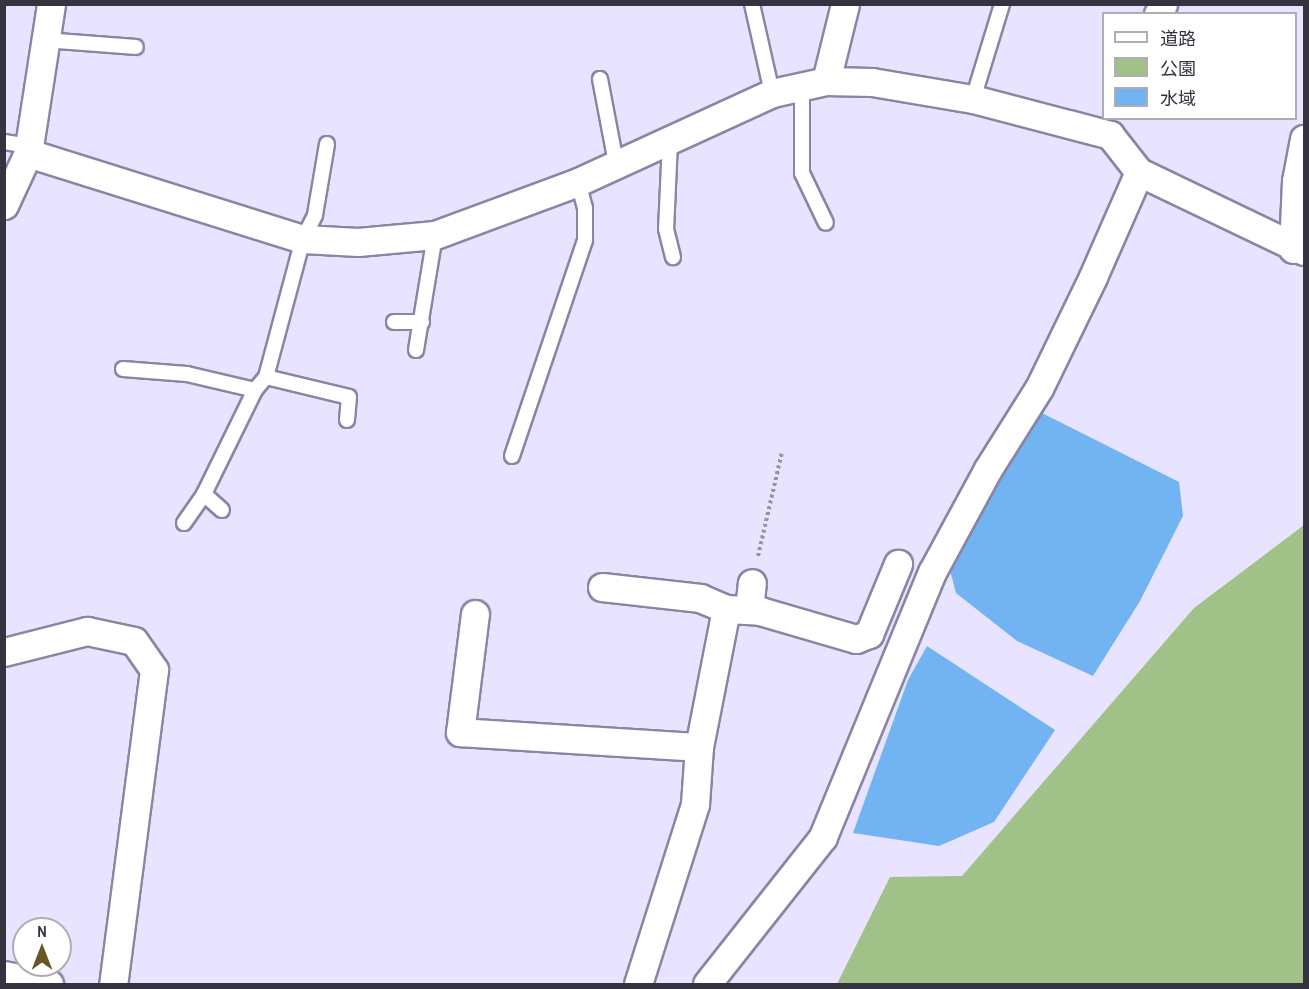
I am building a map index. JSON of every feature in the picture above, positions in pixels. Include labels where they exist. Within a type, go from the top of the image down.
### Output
[{"type":"street","points":[[4,205],[16,147],[45,40],[51,4]]},
{"type":"street","points":[[814,84],[845,4]]},
{"type":"street","points":[[16,147],[303,239],[358,242],[435,235],[578,182],[616,163],[670,142],[772,93],[814,84],[872,82],[973,99],[1112,127],[1139,172],[1299,250],[1296,181],[1304,139]]},
{"type":"street","points":[[707,984],[822,837],[932,572],[988,469],[1039,388],[1139,172]]},
{"type":"street","points":[[603,587],[700,598],[738,610],[856,639],[869,634],[898,564]]},
{"type":"street","points":[[638,984],[695,804],[699,747],[738,610],[752,583]]},
{"type":"street","points":[[475,614],[460,732],[699,747]]},
{"type":"street","points":[[4,652],[87,631],[134,641],[154,670],[113,984]]},
{"type":"street","points":[[4,975],[49,984]]},
{"type":"lane","points":[[752,4],[772,93]]},
{"type":"lane","points":[[973,99],[1002,4]]},
{"type":"lane","points":[[45,40],[136,47]]},
{"type":"lane","points":[[600,79],[616,163]]},
{"type":"lane","points":[[814,84],[802,173],[826,224]]},
{"type":"lane","points":[[670,142],[666,229],[673,257]]},
{"type":"lane","points":[[184,523],[204,494],[255,390],[266,377],[303,239],[315,215],[327,144]]},
{"type":"lane","points":[[512,456],[585,240],[585,208],[578,182]]},
{"type":"lane","points":[[416,350],[435,235]]},
{"type":"lane","points":[[394,322],[422,322]]},
{"type":"lane","points":[[123,369],[188,374],[255,390]]},
{"type":"lane","points":[[266,377],[349,397],[347,420]]},
{"type":"lane","points":[[204,494],[222,510]]},
{"type":"path","points":[[752,583],[782,452]]},
{"type":"green space","points":[[1304,525],[1304,984],[837,984],[890,877],[962,876],[1194,608]]},
{"type":"water","points":[[1042,413],[1179,482],[1183,516],[1140,601],[1093,676],[1017,641],[956,593],[950,570],[1005,455]]},
{"type":"water","points":[[927,646],[1055,730],[994,822],[939,846],[853,833],[908,680]]}]
